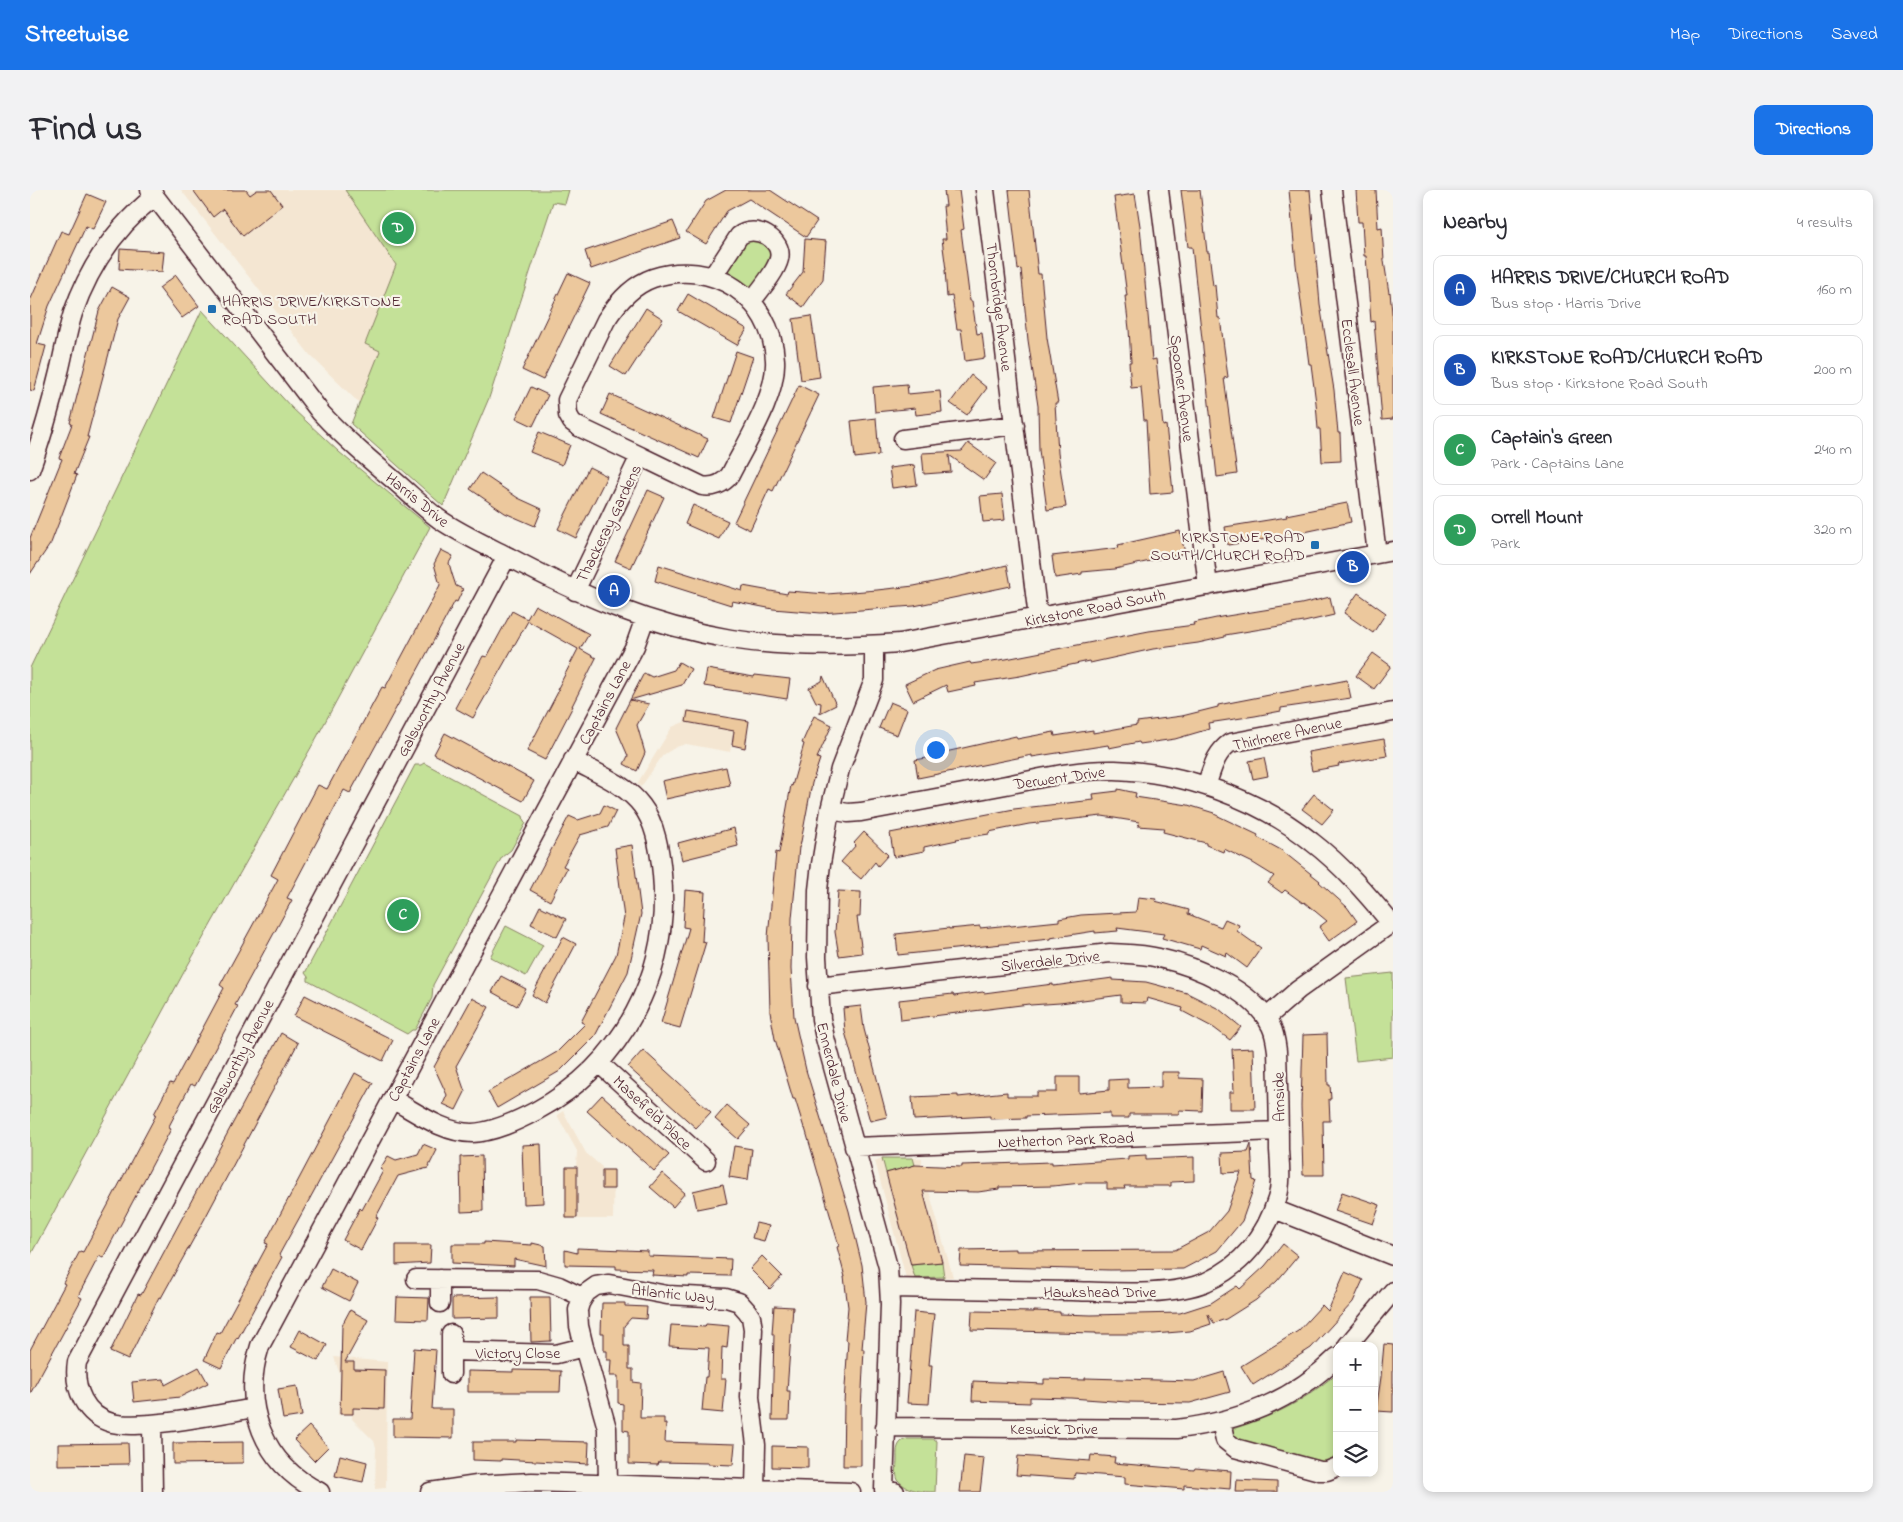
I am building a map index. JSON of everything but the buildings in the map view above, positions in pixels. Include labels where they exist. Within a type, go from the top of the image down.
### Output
[{"type":"street","name":"Thornbridge Avenue","points":[[985,190],[1038,618]]},
{"type":"street","name":"Spooner Avenue","points":[[1159,190],[1208,586]]},
{"type":"street","name":"Ecclesall Avenue","points":[[1332,190],[1385,552]]},
{"type":"street","points":[[30,470],[53,399],[68,332],[80,295],[96,263],[118,231],[153,193]]},
{"type":"street","name":"Harris Drive","points":[[153,193],[321,413],[340,434],[438,518],[456,530],[575,591],[645,618],[674,627],[729,638],[794,646]]},
{"type":"street","points":[[713,276],[739,236],[744,232],[759,231],[774,241],[779,250],[779,261],[751,302]]},
{"type":"street","name":"Thackeray Gardens","points":[[686,272],[713,276],[736,289],[751,302],[768,329],[775,360],[774,380],[769,398],[730,475],[721,484],[708,487],[702,486],[572,422],[568,415],[568,400],[606,320],[624,296],[652,278],[686,272]]},
{"type":"street","points":[[903,438],[1015,425]]},
{"type":"street","name":"Thackeray Gardens","points":[[575,591],[640,456]]},
{"type":"street","name":"Kirkstone Road South","points":[[794,646],[874,645],[916,641],[1385,552]]},
{"type":"street","name":"Galsworthy Avenue","points":[[254,1408],[152,1424],[112,1423],[94,1413],[82,1399],[78,1390],[76,1372],[81,1353],[507,556]]},
{"type":"street","name":"Captains Lane","points":[[320,1492],[299,1479],[278,1459],[262,1433],[254,1408],[253,1371],[260,1346],[635,646],[645,618]]},
{"type":"street","name":"Ennerdale Drive","points":[[874,645],[874,680],[845,752],[830,810],[818,890],[818,986],[825,1038],[885,1254],[890,1288],[886,1491]]},
{"type":"street","name":"Thirlmere Avenue","points":[[1206,786],[1220,751],[1230,743],[1393,712]]},
{"type":"street","points":[[392,1099],[449,1129],[472,1133],[514,1122],[547,1105],[575,1085],[617,1041],[629,1022],[650,978],[662,932],[664,909],[663,882],[658,846],[650,818],[643,807],[628,792],[573,760]]},
{"type":"street","name":"Derwent Drive","points":[[830,810],[848,813],[861,812],[1056,775],[1091,771],[1114,770],[1158,774],[1206,786],[1268,813],[1310,840],[1354,881],[1392,922]]},
{"type":"street","points":[[1266,1018],[1298,990],[1392,922]]},
{"type":"street","name":"Silverdale Drive","points":[[818,986],[1110,953],[1134,954],[1159,958],[1206,974],[1226,984],[1244,997],[1266,1018]]},
{"type":"street","name":"Arnside","points":[[1266,1018],[1275,1038],[1277,1052],[1280,1184],[1274,1209]]},
{"type":"street","name":"Masefield Place","points":[[599,1062],[706,1161]]},
{"type":"street","name":"Netherton Park Road","points":[[854,1147],[1279,1131]]},
{"type":"street","points":[[1274,1209],[1393,1256]]},
{"type":"street","name":"Hawkshead Drive","points":[[890,1288],[1124,1292],[1186,1288],[1204,1283],[1218,1276],[1245,1256],[1266,1226],[1274,1209]]},
{"type":"street","points":[[416,1279],[538,1280],[559,1286],[582,1297],[578,1318],[584,1347],[607,1428],[608,1484]]},
{"type":"street","points":[[440,1279],[440,1303]]},
{"type":"street","name":"Atlantic Way","points":[[582,1297],[596,1286],[609,1284],[660,1294],[726,1298],[739,1302],[744,1306],[751,1317],[753,1329],[750,1390],[756,1445],[755,1488]]},
{"type":"street","points":[[1350,1342],[1393,1291]]},
{"type":"street","name":"Victory Close","points":[[451,1374],[451,1343],[556,1354],[584,1347]]},
{"type":"street","name":"Keswick Drive","points":[[886,1427],[1177,1429],[1248,1414],[1292,1393],[1319,1374],[1333,1361]]},
{"type":"street","points":[[1221,1421],[1225,1440],[1235,1448],[1320,1471],[1333,1469]]},
{"type":"street","points":[[152,1424],[153,1492]]},
{"type":"street","points":[[430,1492],[500,1483],[608,1484],[851,1492]]},
{"type":"shaded area","points":[[181,190],[345,190],[396,265],[409,279],[360,404],[310,355]]},
{"type":"shaded area","points":[[686,710],[736,719],[730,752],[686,744],[676,747],[663,755],[641,787],[637,784],[672,727],[684,722]]},
{"type":"shaded area","points":[[563,1111],[586,1153],[602,1169],[614,1169],[613,1219],[565,1219],[565,1169],[576,1168],[577,1151],[557,1115]]},
{"type":"shaded area","points":[[882,1158],[922,1158],[922,1166],[953,1277],[906,1278],[875,1161]]},
{"type":"shaded area","points":[[334,1357],[387,1362],[386,1488],[375,1489],[376,1447],[374,1441],[352,1419],[352,1415],[338,1415],[340,1375]]},
{"type":"green space","points":[[345,190],[569,190],[565,204],[553,202],[489,398],[443,506],[351,424],[380,351],[365,344],[396,265]]},
{"type":"green space","points":[[753,237],[770,247],[772,260],[753,286],[745,286],[731,277],[726,271],[742,242]]},
{"type":"green space","points":[[202,310],[292,408],[339,452],[430,527],[317,737],[184,972],[30,1256],[30,668]]},
{"type":"green space","points":[[424,763],[523,816],[526,823],[511,850],[502,857],[433,985],[432,998],[415,1030],[407,1034],[308,981],[305,973],[415,765]]},
{"type":"green space","points":[[506,926],[543,945],[526,976],[490,957]]},
{"type":"green space","points":[[1393,973],[1393,1057],[1356,1061],[1346,978]]},
{"type":"green space","points":[[882,1158],[913,1158],[915,1165],[886,1173]]},
{"type":"green space","points":[[942,1262],[944,1277],[915,1278],[911,1265]]},
{"type":"green space","points":[[1333,1376],[1333,1461],[1321,1463],[1237,1444],[1229,1430],[1260,1420],[1286,1408]]},
{"type":"green space","points":[[907,1439],[934,1439],[937,1441],[935,1492],[910,1489],[898,1480],[896,1473],[897,1449],[902,1441]]},
{"type":"place","name":"Orrell Mount","points":[[398,228]]},
{"type":"place","name":"HARRIS DRIVE/KIRKSTONE ROAD SOUTH","points":[[212,309]]},
{"type":"place","name":"KIRKSTONE ROAD SOUTH/CHURCH ROAD","points":[[1315,545]]},
{"type":"place","name":"KIRKSTONE ROAD/CHURCH ROAD","points":[[1353,567]]},
{"type":"place","name":"HARRIS DRIVE/CHURCH ROAD","points":[[614,591]]},
{"type":"place","name":"Captain's Green","points":[[403,915]]}]
